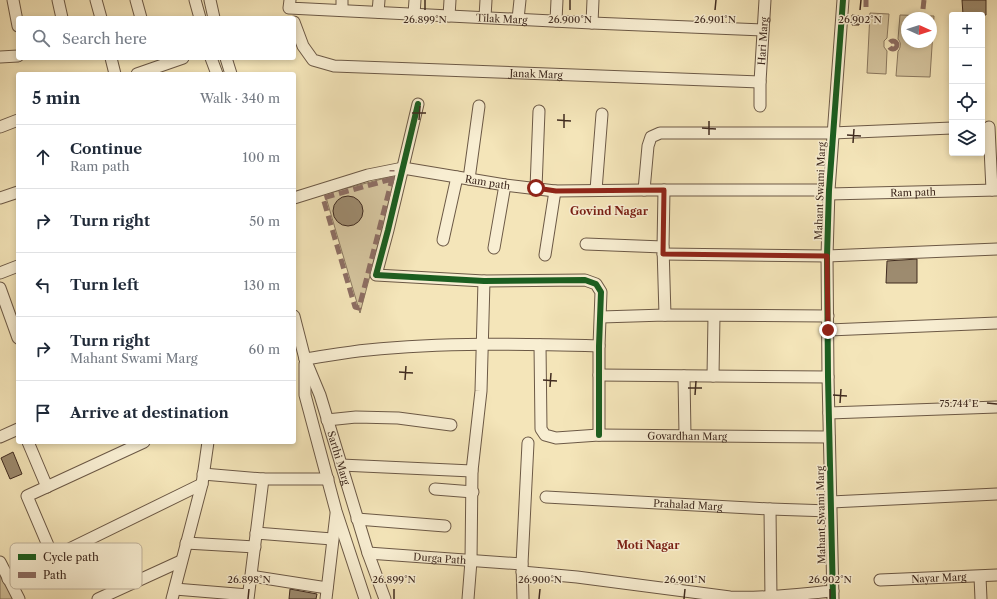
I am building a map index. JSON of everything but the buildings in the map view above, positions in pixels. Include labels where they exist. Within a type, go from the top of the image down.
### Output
[{"type":"street","points":[[13,0],[16,16]]},
{"type":"street","points":[[58,0],[62,16]]},
{"type":"street","points":[[96,0],[100,16]]},
{"type":"street","points":[[136,0],[140,16]]},
{"type":"street","points":[[195,0],[199,16]]},
{"type":"street","points":[[210,0],[214,16]]},
{"type":"street","points":[[378,12],[379,0]]},
{"type":"street","points":[[414,14],[415,0]]},
{"type":"street","points":[[449,16],[450,0]]},
{"type":"street","points":[[485,17],[486,0]]},
{"type":"street","points":[[518,19],[520,0]]},
{"type":"street","points":[[556,21],[558,0]]},
{"type":"street","points":[[592,24],[593,0]]},
{"type":"street","name":"Hari Marg","points":[[760,106],[765,0]]},
{"type":"street","name":"Mahant Swami Marg","points":[[833,595],[830,506],[827,256],[832,133],[843,0]]},
{"type":"street","name":"Tilak Marg","points":[[289,7],[342,5],[378,12],[592,24],[763,30]]},
{"type":"street","name":"Janak Marg","points":[[296,27],[303,46],[313,60],[334,66],[760,82]]},
{"type":"street","points":[[0,57],[16,56]]},
{"type":"street","points":[[112,60],[114,72]]},
{"type":"street","points":[[139,72],[153,63],[171,60]]},
{"type":"street","points":[[212,60],[216,72]]},
{"type":"street","points":[[227,60],[230,72]]},
{"type":"street","points":[[418,104],[376,275],[484,281],[585,280],[596,284],[601,292],[599,346],[599,435]]},
{"type":"street","points":[[469,179],[479,106]]},
{"type":"street","points":[[536,188],[539,111]]},
{"type":"street","points":[[596,190],[602,114]]},
{"type":"street","points":[[0,127],[16,121]]},
{"type":"street","points":[[989,127],[995,190]]},
{"type":"street","points":[[644,190],[648,146],[651,137],[660,133],[832,133],[949,128]]},
{"type":"street","name":"Ram path","points":[[296,197],[368,176],[403,168],[457,178],[556,191],[664,190],[829,192],[995,190]]},
{"type":"street","points":[[443,240],[457,178]]},
{"type":"street","points":[[494,248],[505,185]]},
{"type":"street","points":[[664,190],[663,251],[665,315]]},
{"type":"street","points":[[545,255],[556,191]]},
{"type":"street","points":[[0,198],[16,193]]},
{"type":"street","points":[[586,244],[663,251],[827,256],[997,249]]},
{"type":"street","points":[[0,273],[16,267]]},
{"type":"street","points":[[468,599],[471,561],[473,492],[472,471],[481,392],[484,281]]},
{"type":"street","points":[[0,288],[16,332]]},
{"type":"street","points":[[601,317],[665,315],[828,316]]},
{"type":"street","points":[[712,376],[714,316]]},
{"type":"street","points":[[828,330],[997,323]]},
{"type":"street","name":"Sarthi Marg","points":[[296,325],[305,359],[315,382],[368,555],[385,599]]},
{"type":"street","points":[[365,599],[336,511],[305,395],[305,359],[388,348],[483,345],[599,346]]},
{"type":"street","name":"Govardhan Marg","points":[[540,345],[541,429],[545,434],[556,438],[599,435],[829,437]]},
{"type":"street","points":[[599,375],[828,377]]},
{"type":"street","points":[[684,376],[685,435]]},
{"type":"street","points":[[296,397],[305,395]]},
{"type":"street","points":[[829,413],[997,407]]},
{"type":"street","points":[[327,420],[356,417],[398,418],[451,425]]},
{"type":"street","points":[[0,437],[16,430]]},
{"type":"street","points":[[523,599],[519,567],[528,443]]},
{"type":"street","points":[[29,444],[47,487]]},
{"type":"street","points":[[47,543],[27,496],[140,444]]},
{"type":"street","points":[[208,444],[202,479],[173,594],[248,597],[263,479]]},
{"type":"street","points":[[341,465],[472,471]]},
{"type":"street","points":[[80,543],[202,479],[328,479]]},
{"type":"street","points":[[435,489],[473,492]]},
{"type":"street","name":"Prahalad Marg","points":[[546,497],[770,509],[997,494]]},
{"type":"street","points":[[770,509],[771,598]]},
{"type":"street","points":[[251,576],[327,594],[336,511]]},
{"type":"street","points":[[357,519],[445,526]]},
{"type":"street","points":[[256,533],[332,539]]},
{"type":"street","points":[[186,543],[255,548]]},
{"type":"street","name":"Durga Path","points":[[352,559],[368,555],[471,561],[519,567],[577,577],[730,597],[771,598],[833,595]]},
{"type":"street","points":[[142,579],[181,561]]},
{"type":"street","points":[[0,562],[10,583]]},
{"type":"street","name":"Nayar Marg","points":[[880,580],[997,575]]},
{"type":"street","points":[[980,576],[981,599]]},
{"type":"street","points":[[13,589],[18,599]]},
{"type":"street","points":[[98,599],[120,589]]},
{"type":"shaded area","points":[[870,13],[889,14],[887,38],[884,41],[884,47],[887,51],[886,74],[867,73]]},
{"type":"shaded area","points":[[900,15],[901,48],[932,48],[930,77],[896,76],[900,43],[898,39]]},
{"type":"shaded area","points":[[397,175],[360,313],[325,194]]},
{"type":"shaded area","points":[[0,562],[10,581],[10,589],[14,589],[19,599],[0,599]]},
{"type":"marked path","points":[[866,0],[866,7]]},
{"type":"marked path","points":[[923,9],[924,0]]},
{"type":"marked path","points":[[891,41],[895,41],[897,45],[895,49],[891,49],[889,47],[889,43],[891,41]]},
{"type":"marked path","points":[[392,170],[392,179],[359,308],[355,307],[323,198],[392,179]]},
{"type":"cycle path","points":[[833,599],[827,256],[829,190],[843,0]]},
{"type":"cycle path","points":[[418,104],[376,275],[484,281],[585,280],[596,284],[601,292],[599,346],[599,435]]},
{"type":"district","name":"Govind Nagar","points":[[609,211]]},
{"type":"district","name":"Moti Nagar","points":[[648,545]]},
{"type":"route","points":[[536,188],[556,191],[664,190],[663,254],[827,256],[828,330]]}]
